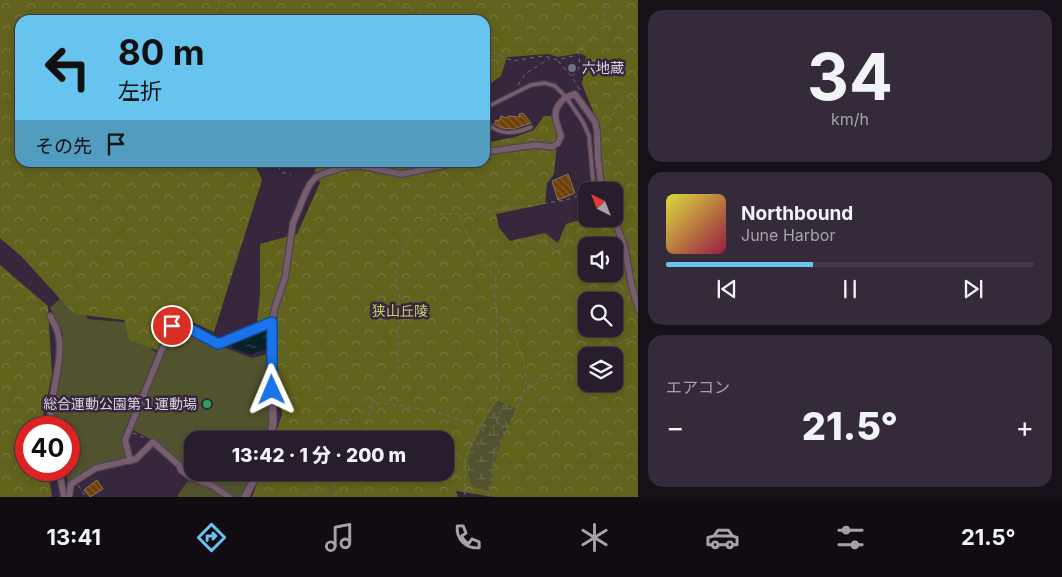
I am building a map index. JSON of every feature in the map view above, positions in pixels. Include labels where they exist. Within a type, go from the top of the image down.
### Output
[{"type":"street","points":[[490,151],[536,145],[555,146],[560,139],[555,112],[559,104],[575,94],[596,122],[601,182]]},
{"type":"street","points":[[271,431],[273,424],[272,322],[285,278],[293,223],[310,184],[325,173],[345,167]]},
{"type":"street","points":[[366,167],[402,174],[436,167]]},
{"type":"street","points":[[617,228],[624,245],[638,311]]},
{"type":"street","points":[[50,316],[58,334],[60,346],[50,404],[50,416]]},
{"type":"street","points":[[130,461],[126,440],[172,326],[179,323],[218,344],[272,322]]},
{"type":"street","points":[[80,477],[96,468],[136,459],[153,442],[189,476],[213,486],[228,497]]},
{"type":"street","points":[[62,481],[64,497]]},
{"type":"street","points":[[69,497],[71,484],[74,481]]},
{"type":"street","points":[[245,497],[253,481]]},
{"type":"lane","points":[[490,105],[518,91],[540,83],[551,83],[566,98],[583,122],[589,136],[593,182]]},
{"type":"lane","points":[[490,126],[504,133],[518,132],[531,127]]},
{"type":"path","points":[[216,15],[220,0]]},
{"type":"path","points":[[388,0],[425,15]]},
{"type":"path","points":[[490,51],[513,61],[536,56],[557,60],[573,56],[601,28],[604,20],[606,0]]},
{"type":"path","points":[[572,77],[580,69],[581,65],[578,52]]},
{"type":"path","points":[[518,91],[518,83],[525,74],[550,58]]},
{"type":"path","points":[[597,131],[609,123],[622,100],[629,98],[638,100]]},
{"type":"path","points":[[278,167],[281,172],[291,175]]},
{"type":"path","points":[[315,167],[316,178]]},
{"type":"path","points":[[367,431],[368,418],[374,403],[398,367],[399,294],[395,276],[398,258],[406,242],[423,222],[436,214],[506,210],[566,200],[578,196]]},
{"type":"path","points":[[462,214],[460,219],[470,240],[488,270],[496,279]]},
{"type":"path","points":[[465,495],[464,467],[466,455],[481,423],[495,400],[499,378],[496,363],[497,314],[494,284],[496,279],[519,245],[530,238],[545,242],[551,248],[558,251],[563,250],[566,246],[566,229],[569,225],[578,223]]},
{"type":"path","points":[[488,497],[495,450],[512,420],[526,386],[524,360],[507,321],[497,314]]},
{"type":"path","points":[[613,347],[638,335]]},
{"type":"path","points":[[526,386],[550,379],[578,364]]},
{"type":"path","points":[[321,431],[341,420],[355,419],[374,403],[389,404],[460,419],[479,427]]},
{"type":"path","points":[[488,436],[505,403]]},
{"type":"path","points":[[496,422],[504,426],[501,430],[505,433]]},
{"type":"path","points":[[481,423],[485,425],[482,430],[490,433]]},
{"type":"path","points":[[135,433],[153,442]]},
{"type":"path","points":[[76,481],[86,497]]},
{"type":"path","points":[[302,497],[323,481]]},
{"type":"path","points":[[333,481],[335,497]]},
{"type":"green space","name":"狭山丘陵","points":[[0,0],[638,0],[638,497],[494,497],[456,491],[458,497],[252,497],[258,481],[454,481],[454,431],[276,431],[282,415],[269,327],[257,323],[260,294],[260,244],[297,234],[320,183],[315,167],[490,167],[490,142],[515,137],[534,130],[544,116],[551,116],[558,132],[554,174],[547,183],[545,204],[496,214],[499,228],[510,241],[545,233],[558,243],[566,224],[578,220],[578,228],[623,227],[623,182],[597,182],[593,111],[582,84],[586,56],[579,53],[558,57],[548,54],[507,57],[501,76],[490,84],[490,15],[15,15],[15,167],[256,167],[262,180],[214,332],[173,313],[157,350],[129,340],[124,320],[74,314],[21,256],[0,238]]},
{"type":"green space","points":[[0,265],[48,306],[52,375],[43,416],[15,416],[15,481],[50,481],[52,497],[0,497]]},
{"type":"green space","points":[[68,291],[88,319],[133,323],[147,345],[156,353],[121,439],[129,458],[95,466],[80,475],[80,416],[53,415],[63,334],[50,308]]},
{"type":"green space","name":"総合運動公園第１運動場","points":[[179,325],[217,345],[252,358],[267,354],[272,386],[268,431],[184,431],[184,469],[158,443],[133,430],[174,327]]},
{"type":"green space","points":[[498,400],[516,409],[501,441],[494,465],[490,491],[472,487],[467,467],[474,442]]},
{"type":"green space","points":[[188,481],[212,488],[224,497],[178,497],[178,494]]},
{"type":"green space","name":"総合運動公園第１運動場","points":[[201,481],[254,481],[247,497],[231,497]]},
{"type":"water","points":[[266,329],[270,349],[251,355],[232,348],[232,343]]},
{"type":"building","points":[[523,113],[531,123],[513,129],[502,128],[494,124],[496,120],[499,121],[501,116],[507,118],[508,116],[520,117],[519,114]]},
{"type":"building","points":[[568,174],[575,193],[558,200],[552,181]]},
{"type":"building","points":[[97,480],[103,489],[90,497],[84,490]]},
{"type":"place","name":"六地蔵","points":[[572,68]]},
{"type":"place","name":"総合運動公園第１運動場","points":[[207,404]]},
{"type":"route","points":[[172,326],[179,323],[218,344],[272,322],[272,390]]}]
